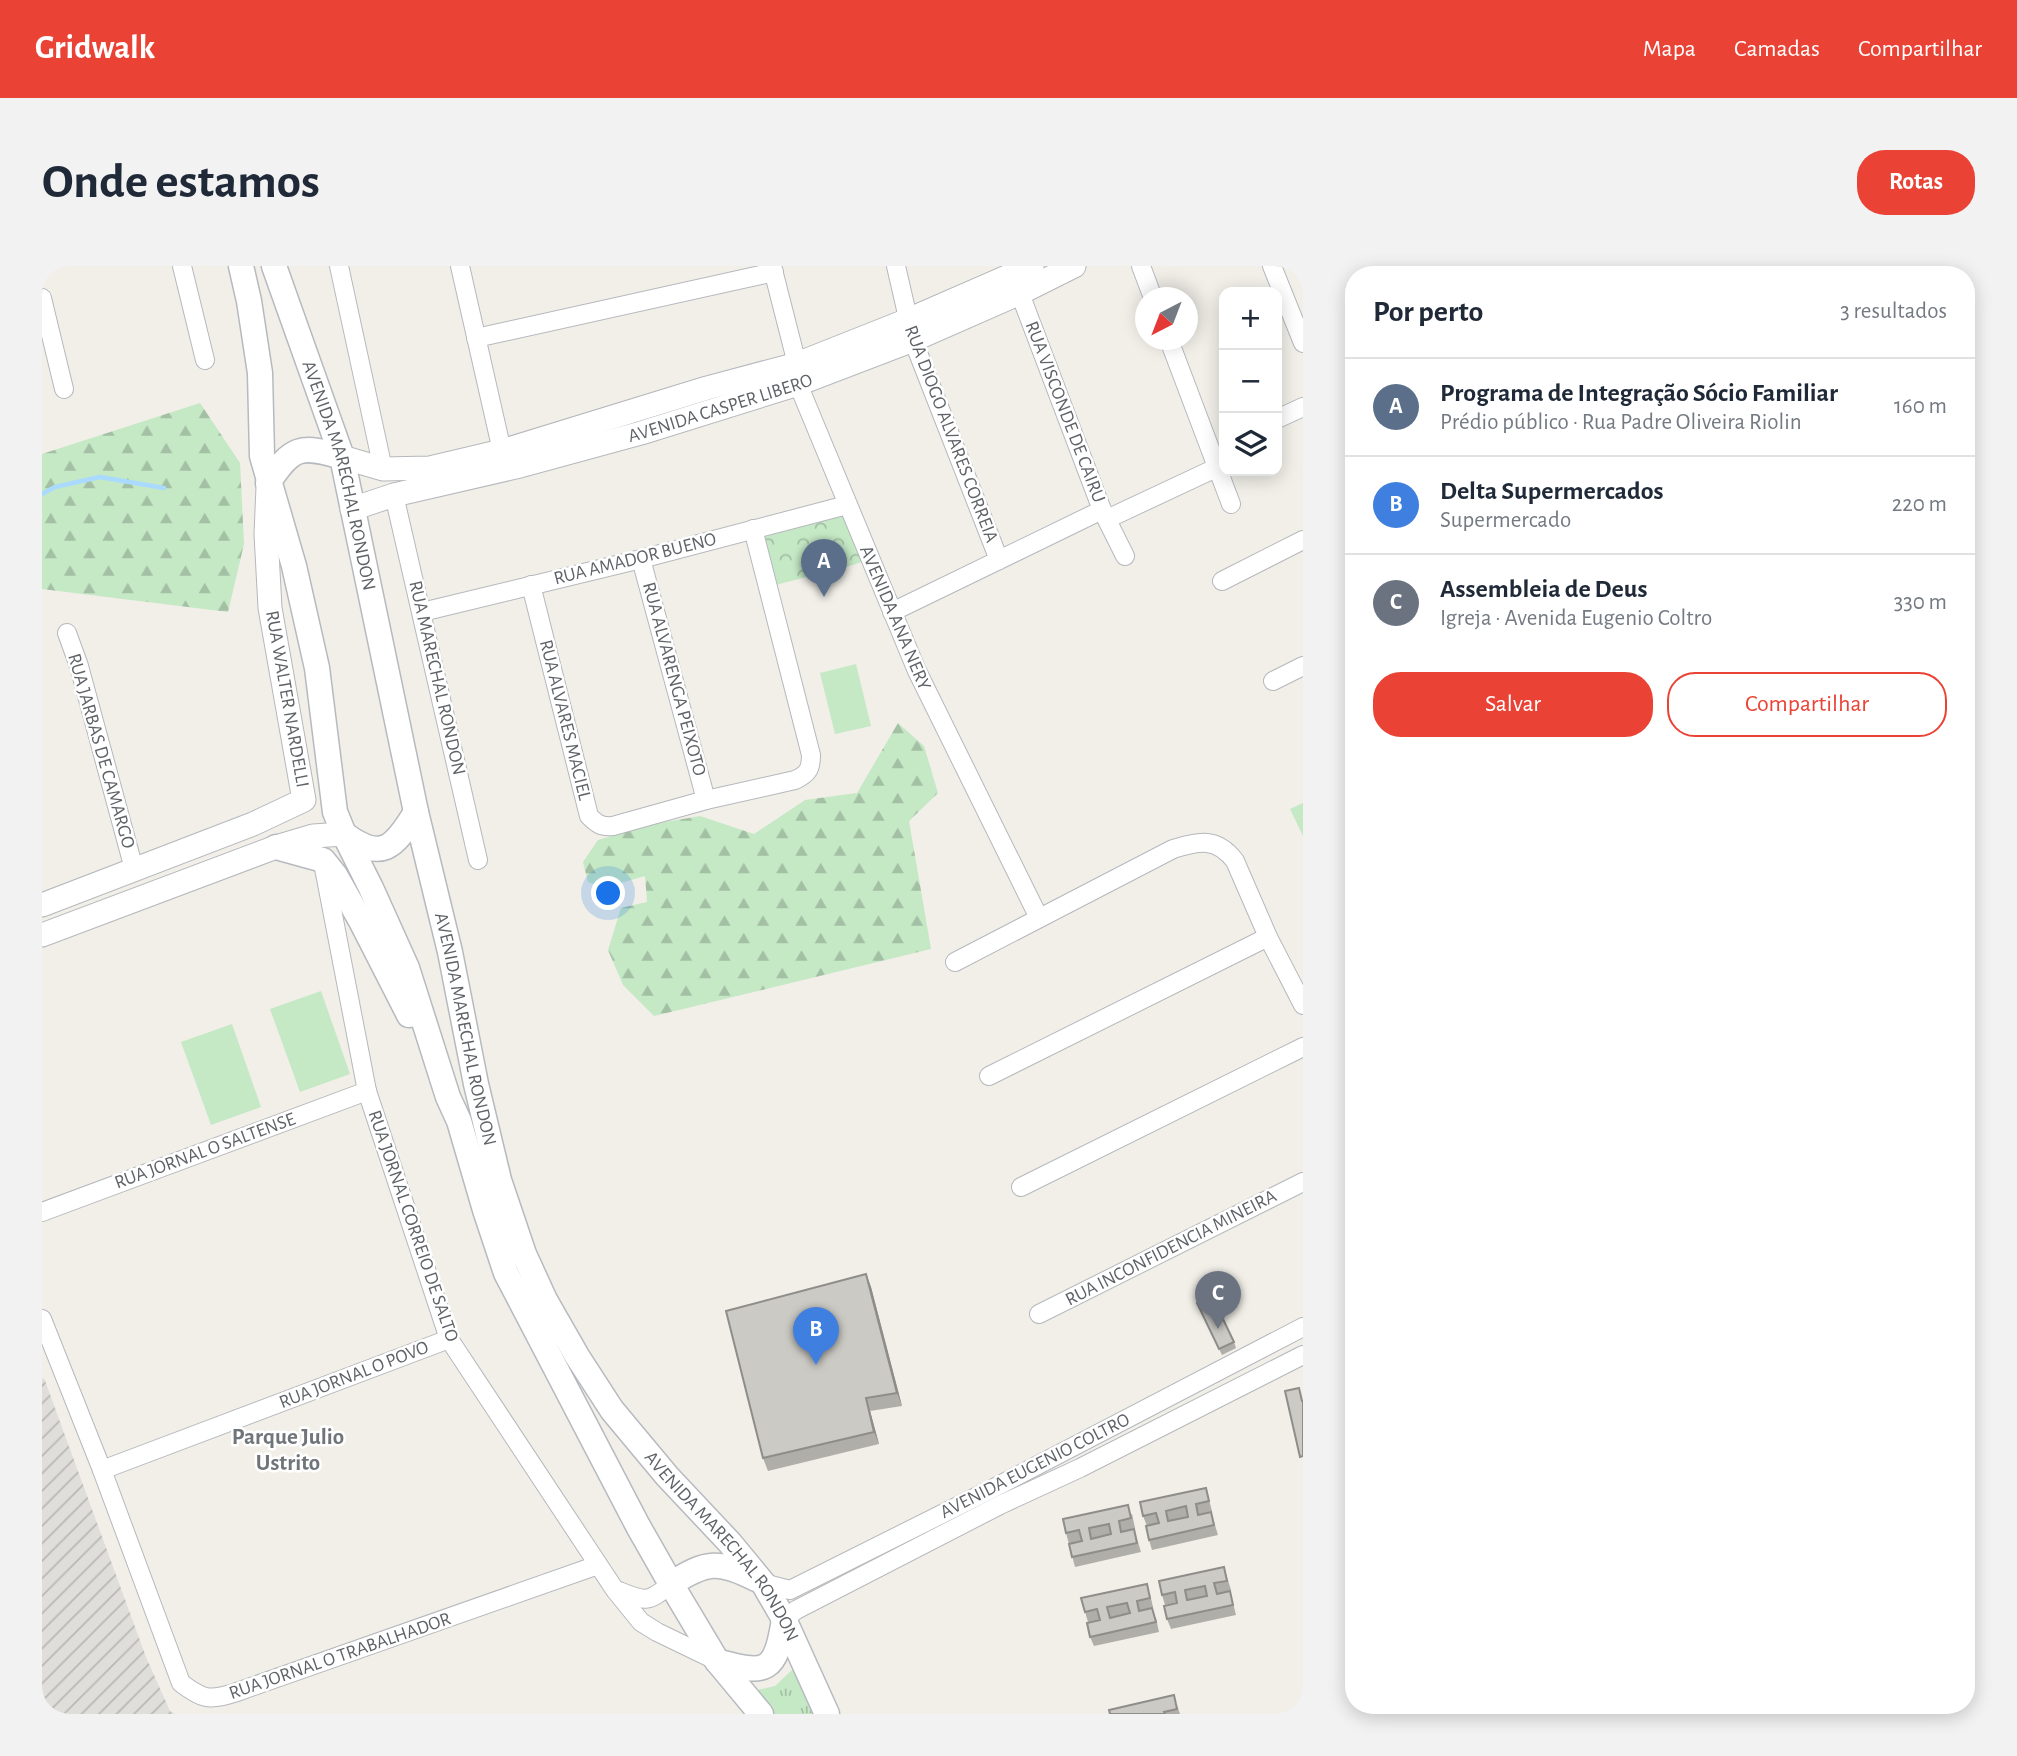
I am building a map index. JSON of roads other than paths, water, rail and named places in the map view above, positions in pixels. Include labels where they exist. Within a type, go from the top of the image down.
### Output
[{"type":"main road","name":"AVENIDA MARECHAL RONDON","points":[[241,266],[260,373],[262,456],[293,566],[317,667],[335,812],[407,968],[448,1097],[459,1121],[506,1273],[671,1584],[717,1661],[761,1714]]},
{"type":"main road","name":"AVENIDA MARECHAL RONDON","points":[[274,266],[342,457],[416,812],[450,952],[476,1084],[499,1180],[524,1254],[545,1300],[612,1410],[762,1583],[784,1619],[827,1714]]},
{"type":"main road","points":[[268,483],[282,463],[294,453],[319,450],[342,457]]},
{"type":"main road","points":[[344,834],[365,848],[379,850],[392,844],[403,833],[416,812]]},
{"type":"main road","points":[[275,847],[323,860],[335,875],[361,921],[448,1097]]},
{"type":"main road","points":[[671,1584],[705,1566],[720,1565],[735,1569],[762,1583]]},
{"type":"main road","points":[[689,1613],[692,1590],[705,1566]]},
{"type":"main road","points":[[717,1661],[745,1669],[758,1670],[767,1666],[780,1643],[784,1619]]},
{"type":"street","points":[[182,266],[205,360]]},
{"type":"street","points":[[339,266],[383,469]]},
{"type":"street","points":[[460,266],[502,451]]},
{"type":"street","name":"RUA DIOGO ALVARES CORREIA","points":[[897,266],[910,330],[999,560]]},
{"type":"street","name":"AVENIDA CASPER LIBERO","points":[[352,509],[394,495],[641,433],[910,330],[1019,275],[1074,266]]},
{"type":"street","points":[[1141,266],[1149,287]]},
{"type":"street","points":[[1272,266],[1303,343]]},
{"type":"street","points":[[476,338],[773,269]]},
{"type":"street","name":"AVENIDA ANA NERY","points":[[773,269],[798,374],[847,505],[917,671],[1038,918]]},
{"type":"street","name":"RUA VISCONDE DE CAIRU","points":[[1019,275],[1104,514],[1125,556]]},
{"type":"street","points":[[42,298],[64,389]]},
{"type":"street","points":[[1174,350],[1217,446],[1218,467],[1231,504]]},
{"type":"street","name":"AVENIDA CASPER LIBERO","points":[[342,457],[383,469],[430,468],[502,451],[707,388],[798,374]]},
{"type":"street","points":[[1282,417],[1303,407]]},
{"type":"street","points":[[892,612],[999,560],[1218,467]]},
{"type":"street","name":"RUA WALTER NARDELLI","points":[[42,905],[253,824],[304,800],[270,608],[266,534],[268,483]]},
{"type":"street","name":"RUA MARECHAL RONDON","points":[[394,495],[478,860]]},
{"type":"street","name":"RUA AMADOR BUENO","points":[[422,612],[847,505]]},
{"type":"street","points":[[706,800],[795,780],[805,776],[811,768],[811,755],[753,529]]},
{"type":"street","points":[[1222,581],[1303,540]]},
{"type":"street","name":"RUA ALVARENGA PEIXOTO","points":[[641,559],[706,800]]},
{"type":"street","name":"RUA ALVARES MACIEL","points":[[531,585],[589,816],[603,827],[613,826],[706,800]]},
{"type":"street","name":"RUA JARBAS DE CAMARGO","points":[[67,633],[79,666],[134,869]]},
{"type":"street","points":[[1273,681],[1303,666]]},
{"type":"street","points":[[42,935],[275,847],[313,836],[344,834]]},
{"type":"street","points":[[955,962],[1173,849],[1194,842],[1206,842],[1229,853],[1241,871],[1268,937],[1303,1005]]},
{"type":"street","name":"RUA JORNAL CORREIO DE SALTO","points":[[323,860],[367,1091],[449,1339],[598,1565],[641,1622],[717,1661]]},
{"type":"street","points":[[989,1076],[1268,937]]},
{"type":"street","points":[[1021,1187],[1303,1047]]},
{"type":"street","name":"RUA JORNAL O SALTENSE","points":[[42,1212],[367,1091]]},
{"type":"street","name":"RUA INCONFIDENCIA MINEIRA","points":[[1039,1314],[1303,1182]]},
{"type":"street","points":[[42,1319],[102,1470]]},
{"type":"street","name":"AVENIDA EUGENIO COLTRO","points":[[784,1619],[995,1497],[1303,1327]]},
{"type":"street","name":"RUA JORNAL O POVO","points":[[102,1470],[449,1339]]},
{"type":"street","name":"AVENIDA EUGENIO COLTRO","points":[[762,1583],[790,1590],[995,1497],[1080,1468],[1303,1355]]},
{"type":"street","points":[[1202,1381],[1212,1401]]},
{"type":"street","name":"RUA JORNAL O TRABALHADOR","points":[[102,1470],[181,1683],[198,1696],[216,1699],[598,1565]]},
{"type":"street","points":[[615,1590],[642,1600],[671,1584]]},
{"type":"waterway","points":[[42,494],[55,487],[100,477],[164,488]]},
{"type":"place","name":"Programa de Integração Sócio Familiar","points":[[824,597]]},
{"type":"place","name":"Assembleia de Deus","points":[[1218,1329]]},
{"type":"place","name":"Delta Supermercados","points":[[816,1365]]},
{"type":"district","name":"Parque Julio Ustrito","points":[[288,1450]]}]
